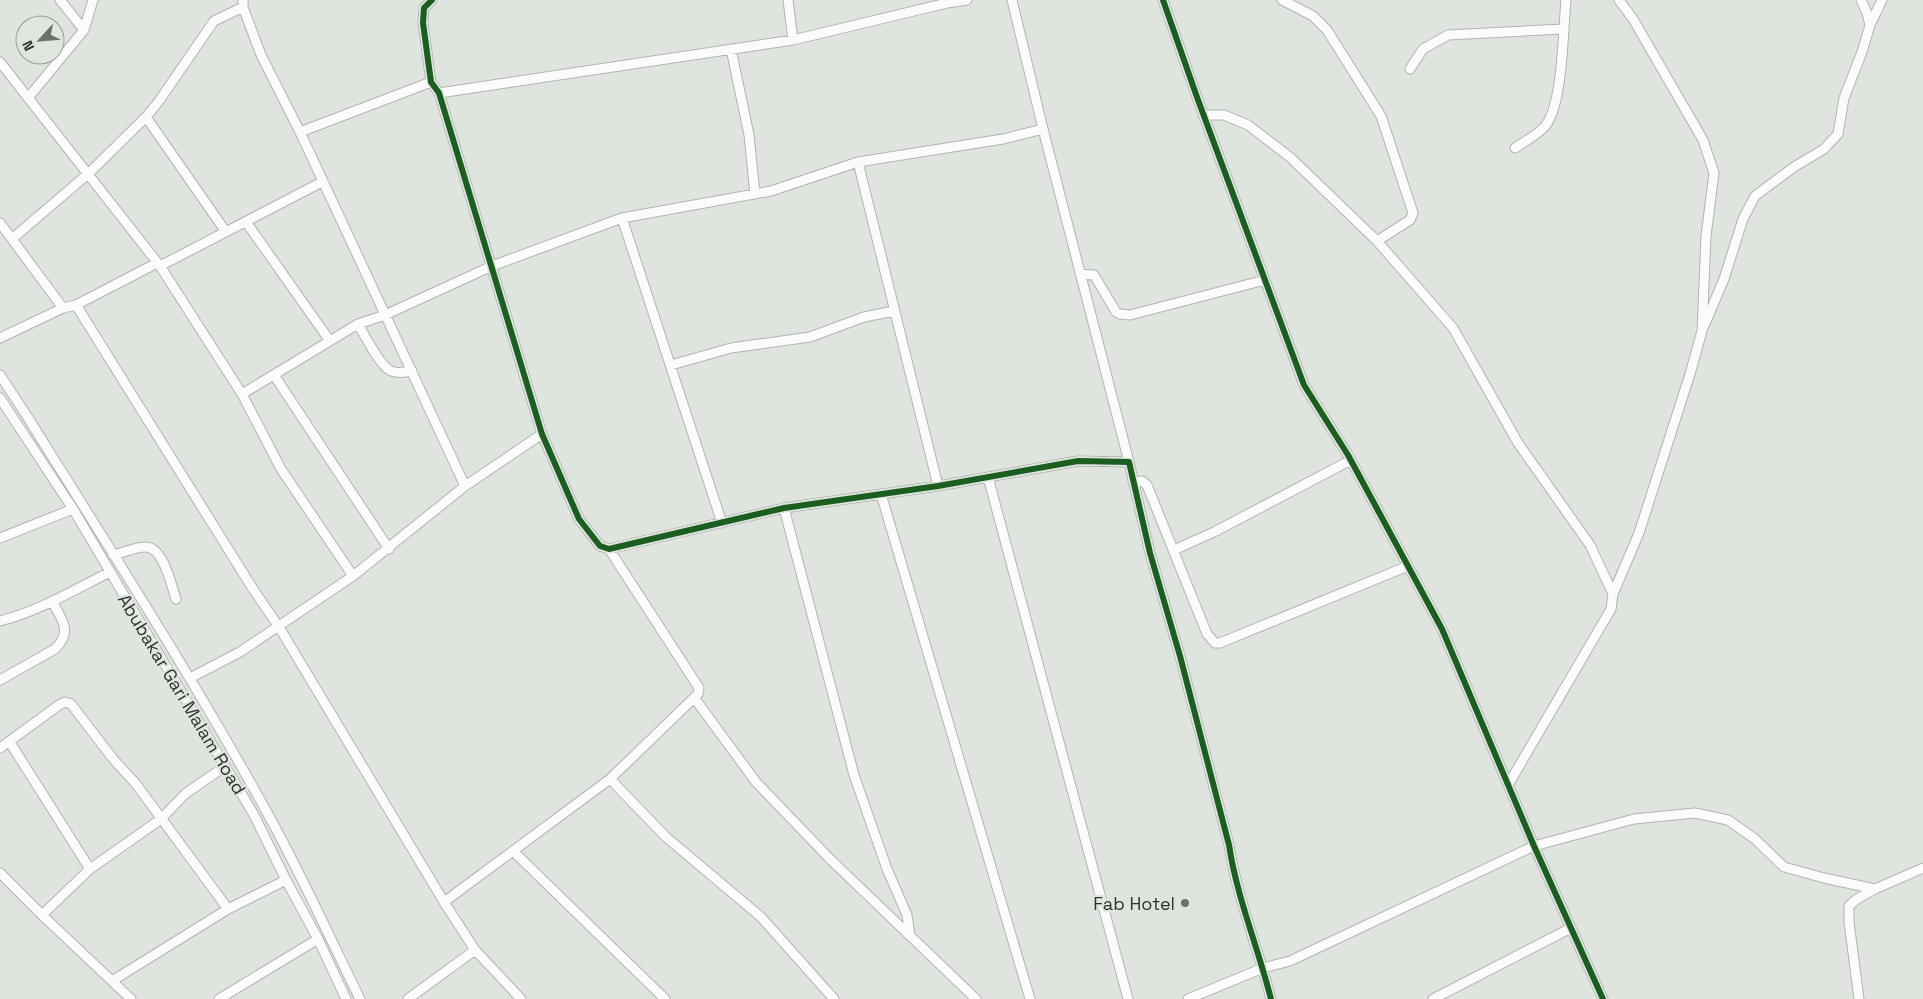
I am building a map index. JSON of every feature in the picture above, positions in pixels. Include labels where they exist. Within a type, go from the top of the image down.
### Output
[{"type":"street","points":[[60,0],[84,30]]},
{"type":"street","points":[[28,98],[84,30],[93,0]]},
{"type":"street","points":[[432,0],[424,8],[423,24],[431,82],[439,93],[542,434],[579,519],[600,546],[609,549],[784,508],[938,486],[1078,461],[1129,462]]},
{"type":"street","points":[[788,0],[793,40]]},
{"type":"street","points":[[439,93],[793,40],[947,3],[967,0]]},
{"type":"street","points":[[1012,0],[1150,552],[1180,656],[1229,845],[1234,875],[1263,968],[1270,999]]},
{"type":"street","points":[[1162,0],[1304,385],[1351,460],[1442,629],[1534,846],[1603,999]]},
{"type":"street","points":[[1282,0],[1313,16],[1327,30],[1380,116],[1413,213],[1410,220],[1377,241]]},
{"type":"street","points":[[1515,148],[1546,125],[1553,110],[1560,69],[1566,0]]},
{"type":"street","points":[[1619,0],[1634,19],[1703,140],[1714,173],[1706,236],[1702,331]]},
{"type":"street","points":[[1861,0],[1870,26]]},
{"type":"street","points":[[1508,785],[1611,609],[1614,594],[1640,533],[1702,331],[1724,279],[1742,219],[1755,196],[1794,167],[1824,149],[1838,134],[1844,98],[1870,26],[1882,0]]},
{"type":"street","points":[[12,239],[89,173],[146,117],[160,101],[214,21],[243,4],[261,55],[300,132],[465,486]]},
{"type":"street","points":[[1410,68],[1423,48],[1448,35],[1563,29]]},
{"type":"street","points":[[731,49],[749,135],[755,194]]},
{"type":"street","points":[[0,62],[89,173],[158,264],[242,394],[281,469],[353,576]]},
{"type":"street","points":[[300,132],[431,82]]},
{"type":"street","points":[[1203,115],[1224,114],[1248,125],[1291,158],[1377,241],[1453,328],[1518,443],[1590,545],[1614,594]]},
{"type":"street","points":[[146,117],[226,232]]},
{"type":"street","points":[[242,394],[358,324],[385,315],[492,266],[622,218],[771,191],[858,162],[1003,139],[1043,129]]},
{"type":"street","points":[[858,162],[938,486]]},
{"type":"street","points":[[0,338],[63,308],[76,305],[246,222],[322,182]]},
{"type":"street","points":[[622,218],[722,523]]},
{"type":"street","points":[[246,222],[330,341]]},
{"type":"street","points":[[0,223],[63,308]]},
{"type":"street","points":[[1080,274],[1094,275],[1116,312],[1130,315],[1265,280]]},
{"type":"street","points":[[76,305],[253,589],[279,627],[444,902],[475,950],[522,999]]},
{"type":"street","points":[[671,365],[730,348],[810,337],[864,317],[894,311]]},
{"type":"street","points":[[358,324],[389,371],[397,373],[412,371]]},
{"type":"street","points":[[274,375],[389,549]]},
{"type":"street","points":[[0,376],[190,678],[289,853],[360,999]]},
{"type":"street","name":"Abubakar Gari Malam Road","points":[[0,398],[73,510],[254,815],[318,939],[346,999]]},
{"type":"street","points":[[190,678],[240,652],[353,576],[389,549],[465,486],[542,434]]},
{"type":"street","points":[[1174,550],[1214,532],[1351,460]]},
{"type":"street","points":[[988,477],[1128,999]]},
{"type":"street","points":[[1133,482],[1142,481],[1147,485],[1207,634],[1215,643],[1220,643],[1408,566]]},
{"type":"street","points":[[881,494],[1030,999]]},
{"type":"street","points":[[784,508],[854,775],[887,869],[907,915],[910,936]]},
{"type":"street","points":[[0,538],[73,510]]},
{"type":"street","points":[[114,555],[145,546],[152,549],[160,555],[176,598]]},
{"type":"street","points":[[444,902],[610,779],[698,694],[699,688],[609,549]]},
{"type":"street","points":[[0,621],[16,617],[52,601],[110,572]]},
{"type":"street","points":[[0,680],[55,649],[61,643],[65,634],[64,624],[52,601]]},
{"type":"street","points":[[695,698],[756,782],[830,859],[976,999]]},
{"type":"street","points":[[0,748],[59,705],[65,702],[70,704],[114,760],[136,784],[228,909]]},
{"type":"street","points":[[9,741],[90,869]]},
{"type":"street","points":[[42,915],[90,869],[161,819],[186,794],[224,766]]},
{"type":"street","points":[[610,779],[666,837],[761,917],[834,999]]},
{"type":"street","points":[[1188,999],[1263,968],[1290,961],[1534,846],[1634,819],[1695,813],[1728,820],[1755,839],[1784,867],[1875,889]]},
{"type":"street","points":[[513,852],[665,999]]},
{"type":"street","points":[[1859,999],[1849,922],[1849,906],[1875,889],[1923,868]]},
{"type":"street","points":[[0,873],[131,999]]},
{"type":"street","points":[[112,981],[228,909],[286,880]]},
{"type":"street","points":[[1433,999],[1571,928]]},
{"type":"street","points":[[219,999],[318,939]]},
{"type":"street","points":[[408,999],[475,950]]},
{"type":"cycle path","points":[[432,0],[424,8],[423,23],[431,82],[439,93],[542,434],[579,519],[600,546],[609,549],[784,508],[938,486],[1078,461],[1129,462],[1150,553],[1180,656],[1229,845],[1242,903],[1271,999]]},
{"type":"cycle path","points":[[1163,0],[1198,100],[1304,385],[1348,455],[1442,629],[1534,846],[1603,999]]},
{"type":"place","name":"Fab Hotel","points":[[1185,903]]}]
